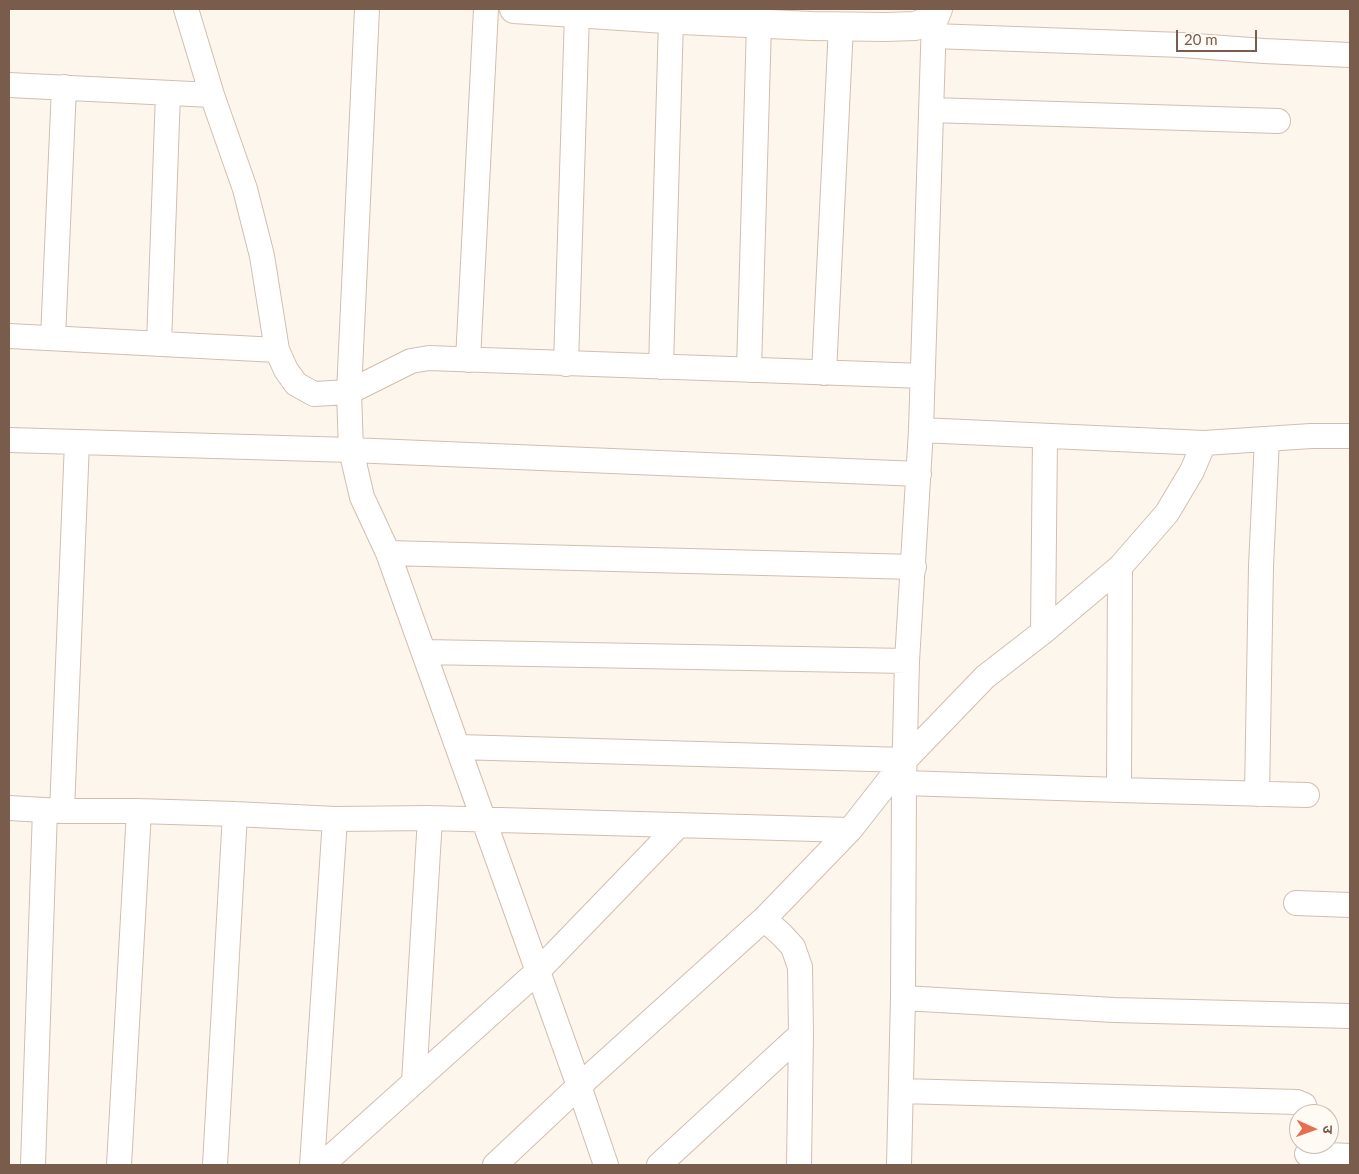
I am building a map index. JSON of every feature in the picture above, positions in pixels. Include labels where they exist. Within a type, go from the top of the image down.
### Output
[{"type":"street","points":[[186,9],[212,94],[245,189],[262,256],[276,350],[286,370],[296,384],[314,394],[349,392],[411,361],[429,358],[923,376]]},
{"type":"street","points":[[367,9],[349,392],[351,450],[362,497],[388,553],[606,1165]]},
{"type":"street","points":[[468,360],[486,9]]},
{"type":"street","points":[[514,9],[678,16],[759,24],[885,27],[915,26],[935,21],[1182,45],[1350,55]]},
{"type":"street","points":[[566,364],[585,12]]},
{"type":"street","points":[[661,367],[678,16]]},
{"type":"street","points":[[899,1165],[907,661],[922,430],[935,21]]},
{"type":"street","points":[[749,370],[759,24]]},
{"type":"street","points":[[824,373],[841,26]]},
{"type":"street","points":[[9,85],[212,94]]},
{"type":"street","points":[[53,338],[64,87]]},
{"type":"street","points":[[159,344],[168,93]]},
{"type":"street","points":[[931,110],[1278,121]]},
{"type":"street","points":[[9,336],[276,350]]},
{"type":"street","points":[[922,430],[1204,443],[1350,436]]},
{"type":"street","points":[[1042,632],[1045,436]]},
{"type":"street","points":[[1257,794],[1261,566],[1268,439]]},
{"type":"street","points":[[9,440],[351,450],[919,474]]},
{"type":"street","points":[[33,1165],[53,810],[77,442]]},
{"type":"street","points":[[495,1165],[579,1086],[764,919],[850,830],[905,760],[985,677],[1120,567],[1167,513],[1192,471],[1204,443]]},
{"type":"street","points":[[388,553],[914,567]]},
{"type":"street","points":[[1119,790],[1120,567]]},
{"type":"street","points":[[424,652],[907,661]]},
{"type":"street","points":[[458,747],[905,760]]},
{"type":"street","points":[[904,783],[1306,795]]},
{"type":"street","points":[[9,808],[235,814],[335,819],[484,819],[850,830]]},
{"type":"street","points":[[119,1165],[140,811]]},
{"type":"street","points":[[215,1165],[235,814]]},
{"type":"street","points":[[414,1082],[430,818]]},
{"type":"street","points":[[312,1165],[335,819]]},
{"type":"street","points":[[322,1165],[538,971],[679,825]]},
{"type":"street","points":[[1296,904],[1350,905]]},
{"type":"street","points":[[764,919],[793,947],[800,967],[799,1165]]},
{"type":"street","points":[[903,998],[1114,1010],[1350,1016]]},
{"type":"street","points":[[659,1165],[801,1034]]},
{"type":"street","points":[[901,1091],[1297,1102],[1302,1104]]},
{"type":"street","points":[[1307,1154],[1350,1156]]}]
